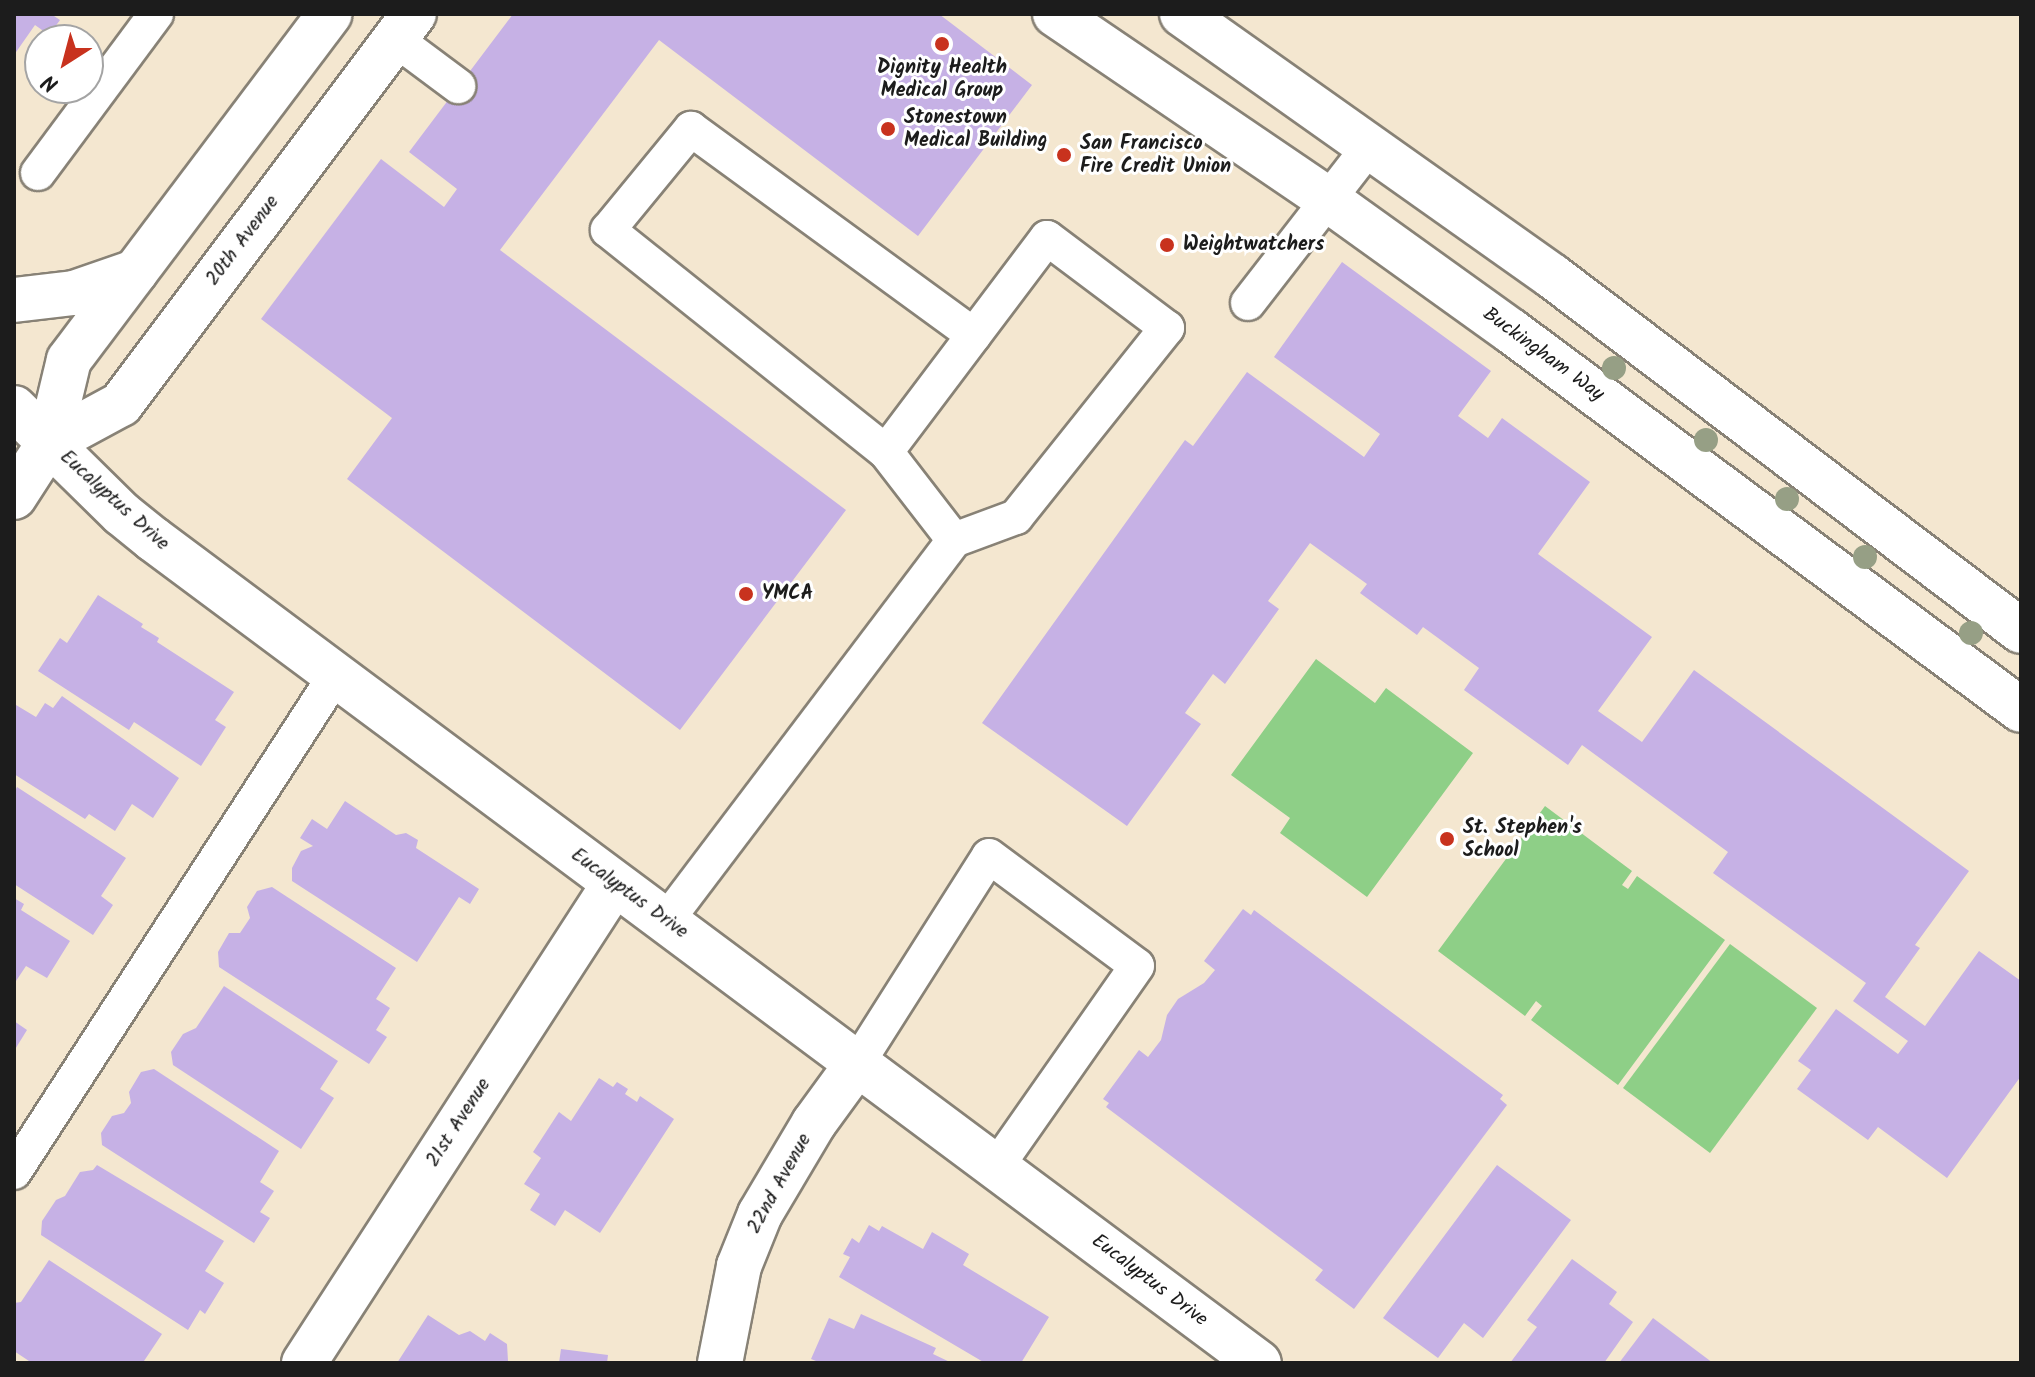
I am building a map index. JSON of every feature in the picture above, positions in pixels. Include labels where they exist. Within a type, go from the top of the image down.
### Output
[{"type":"street","name":"Buckingham Way","points":[[1055,14],[1327,199],[1588,386],[2021,710]]},
{"type":"street","points":[[1182,14],[1552,276],[2021,631]]},
{"type":"street","name":"20th Avenue","points":[[14,497],[49,443],[69,360],[316,19]]},
{"type":"street","name":"20th Avenue","points":[[49,443],[121,404],[405,26]]},
{"type":"street","points":[[14,300],[37,300],[74,293],[135,272]]},
{"type":"street","name":"Eucalyptus Drive","points":[[14,408],[122,514],[1259,1363]]},
{"type":"street","name":"21st Avenue","points":[[304,1363],[614,884]]},
{"type":"street","name":"22nd Avenue","points":[[720,1363],[739,1266],[760,1214],[814,1123],[857,1064]]},
{"type":"lane","points":[[38,173],[156,14]]},
{"type":"lane","points":[[405,26],[458,86]]},
{"type":"lane","points":[[954,540],[886,452],[608,230],[691,129],[974,335]]},
{"type":"lane","points":[[1248,303],[1370,146]]},
{"type":"lane","points":[[666,921],[954,540],[1016,517],[1167,328],[1047,238],[886,452]]},
{"type":"lane","points":[[14,1172],[335,676]]},
{"type":"lane","points":[[857,1064],[989,856],[1137,966],[996,1167]]},
{"type":"green space","points":[[1316,659],[1375,703],[1386,688],[1473,753],[1367,897],[1280,833],[1290,818],[1231,775]]},
{"type":"green space","points":[[1545,806],[1632,871],[1622,885],[1628,889],[1637,876],[1725,940],[1618,1085],[1531,1020],[1542,1006],[1536,1001],[1525,1016],[1438,951]]},
{"type":"green space","points":[[1730,944],[1817,1008],[1710,1153],[1623,1088]]},
{"type":"building","points":[[14,14],[51,14],[60,20],[57,24],[24,24],[24,41],[14,55]]},
{"type":"building","points":[[513,14],[939,14],[1032,85],[918,236],[659,40],[500,250],[846,510],[680,730],[347,479],[392,418],[261,319],[381,159],[444,207],[457,189],[409,152]]},
{"type":"building","points":[[1342,262],[1491,371],[1458,416],[1488,438],[1502,418],[1590,482],[1538,554],[1652,637],[1598,711],[1642,742],[1694,670],[1969,871],[1915,945],[1920,948],[1885,997],[1925,1026],[1979,951],[2021,981],[2021,1076],[1947,1178],[1878,1127],[1868,1140],[1797,1089],[1811,1070],[1798,1061],[1836,1009],[1898,1054],[1908,1041],[1853,1001],[1866,983],[1713,873],[1728,852],[1582,745],[1568,765],[1464,690],[1479,668],[1423,627],[1417,635],[1360,593],[1367,584],[1310,543],[1268,601],[1279,609],[1225,684],[1213,674],[1185,713],[1201,724],[1127,826],[982,723],[1185,440],[1193,446],[1247,372],[1364,457],[1380,434],[1274,357]]},
{"type":"building","points":[[98,595],[143,624],[141,627],[159,638],[157,642],[234,692],[215,720],[226,727],[201,766],[134,722],[129,730],[38,671],[60,638],[67,643]]},
{"type":"building","points":[[62,696],[179,778],[153,818],[132,804],[115,831],[89,814],[85,819],[14,774],[14,708],[16,705],[36,717],[45,703],[53,708]]},
{"type":"building","points":[[17,787],[126,858],[101,896],[113,905],[93,935],[14,884],[14,793]]},
{"type":"building","points":[[345,801],[396,835],[406,833],[418,840],[416,848],[479,889],[470,904],[459,897],[417,962],[292,881],[292,868],[301,851],[313,846],[300,838],[312,819],[327,829]]},
{"type":"building","points":[[272,887],[396,968],[376,999],[390,1008],[376,1030],[387,1037],[369,1064],[219,967],[218,952],[229,933],[240,933],[250,918],[247,907],[257,891]]},
{"type":"building","points":[[14,898],[24,904],[21,910],[70,941],[47,978],[26,966],[14,984]]},
{"type":"building","points":[[1243,909],[1251,915],[1254,910],[1503,1095],[1500,1099],[1507,1105],[1354,1309],[1315,1280],[1323,1270],[1106,1107],[1109,1103],[1103,1099],[1139,1050],[1148,1057],[1161,1040],[1167,1015],[1178,999],[1204,983],[1215,970],[1204,961]]},
{"type":"building","points":[[224,986],[338,1061],[320,1089],[334,1098],[301,1149],[173,1065],[171,1052],[183,1034],[196,1028]]},
{"type":"building","points":[[14,1021],[27,1030],[14,1051]]},
{"type":"building","points":[[154,1069],[279,1151],[260,1182],[274,1191],[260,1212],[270,1218],[254,1243],[102,1145],[101,1133],[112,1116],[124,1113],[131,1103],[129,1092],[141,1072]]},
{"type":"building","points":[[599,1078],[613,1087],[617,1082],[628,1089],[625,1094],[637,1102],[640,1096],[674,1119],[600,1233],[565,1210],[555,1226],[530,1210],[540,1194],[524,1184],[541,1158],[533,1152],[559,1112],[571,1121]]},
{"type":"building","points":[[97,1165],[224,1241],[205,1271],[224,1283],[205,1314],[200,1310],[188,1330],[41,1235],[42,1221],[56,1200],[65,1196],[80,1172],[93,1170]]},
{"type":"building","points":[[1497,1165],[1571,1220],[1483,1338],[1464,1323],[1438,1358],[1383,1318]]},
{"type":"building","points":[[869,1225],[879,1231],[882,1226],[923,1249],[932,1232],[969,1254],[963,1265],[1049,1317],[1021,1363],[985,1363],[839,1277],[850,1257],[843,1254],[852,1238],[859,1243]]},
{"type":"building","points":[[1572,1259],[1617,1292],[1609,1304],[1633,1322],[1604,1363],[1510,1363],[1537,1327],[1527,1320]]},
{"type":"building","points":[[49,1260],[162,1334],[144,1361],[147,1363],[32,1363],[14,1351],[14,1303],[21,1302]]},
{"type":"building","points":[[861,1314],[936,1348],[933,1354],[952,1363],[821,1363],[811,1359],[829,1318],[854,1329]]},
{"type":"building","points":[[428,1315],[459,1335],[470,1331],[485,1341],[490,1333],[507,1344],[508,1361],[397,1363]]},
{"type":"building","points":[[1653,1318],[1713,1363],[1619,1363]]},
{"type":"building","points":[[561,1349],[608,1355],[607,1363],[559,1363]]},
{"type":"place","name":"Dignity Health Medical Group","points":[[942,44]]},
{"type":"place","name":"Stonestown Medical Building","points":[[888,129]]},
{"type":"place","name":"San Francisco Fire Credit Union","points":[[1064,155]]},
{"type":"place","name":"Weightwatchers","points":[[1167,245]]},
{"type":"place","name":"YMCA","points":[[746,594]]},
{"type":"place","name":"St. Stephen's School","points":[[1447,839]]}]
